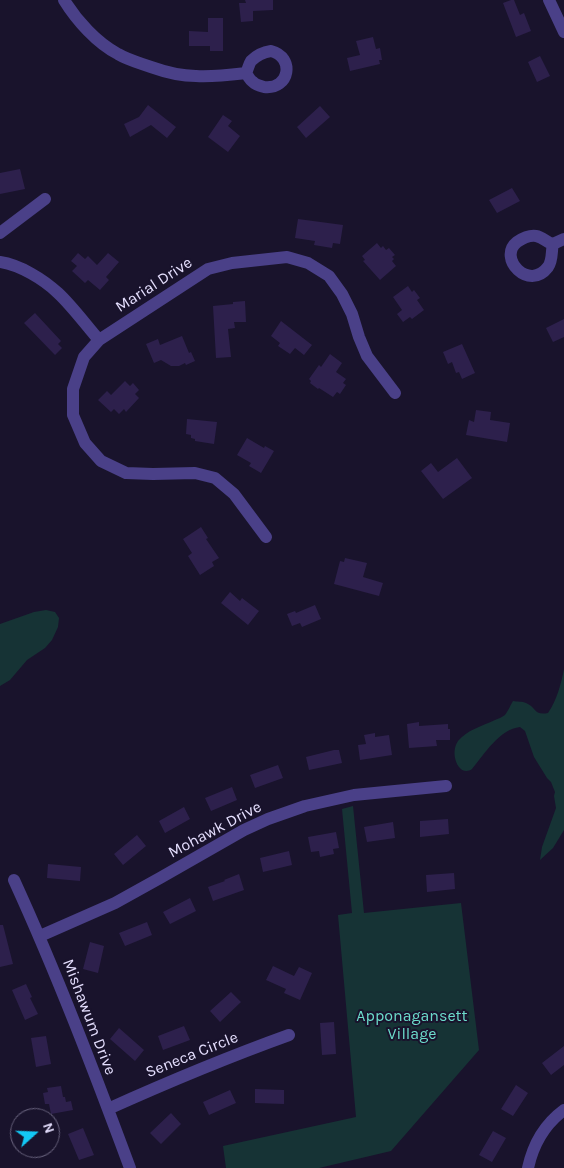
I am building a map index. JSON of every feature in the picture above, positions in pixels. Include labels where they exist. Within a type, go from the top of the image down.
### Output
[{"type":"street","points":[[64,0],[98,40],[127,59],[186,76],[246,73]]},
{"type":"street","points":[[549,0],[564,32]]},
{"type":"street","points":[[0,233],[45,198]]},
{"type":"street","name":"Marial Drive","points":[[266,537],[234,494],[215,478],[195,473],[126,473],[101,461],[85,443],[73,415],[73,389],[84,357],[99,340],[208,269],[287,257],[308,263],[329,276],[342,294],[352,314],[367,356],[395,393]]},
{"type":"street","points":[[0,262],[29,272],[58,292],[99,340]]},
{"type":"street","name":"Mohawk Drive","points":[[40,936],[147,886],[244,830],[268,819],[305,806],[354,795],[446,786]]},
{"type":"street","name":"Mishawum Drive","points":[[14,880],[40,936],[130,1168]]},
{"type":"street","name":"Seneca Circle","points":[[108,1109],[244,1051],[289,1035]]},
{"type":"street","points":[[528,1168],[533,1150],[540,1137],[553,1119],[564,1110]]},
{"type":"green space","points":[[46,610],[55,612],[59,618],[58,627],[52,640],[45,648],[27,660],[10,680],[0,686],[0,624],[34,612]]},
{"type":"green space","points":[[564,669],[564,830],[553,848],[540,860],[542,847],[556,808],[555,792],[551,782],[534,757],[525,731],[520,727],[506,732],[493,743],[472,769],[467,771],[459,768],[455,758],[455,746],[466,734],[505,715],[513,701],[526,703],[540,713],[548,713],[560,686]]},
{"type":"green space","name":"Apponagansett Village","points":[[353,806],[364,913],[461,903],[479,1050],[391,1151],[319,1168],[226,1168],[223,1146],[356,1117],[338,915],[352,913],[342,809]]},
{"type":"building","points":[[245,0],[273,0],[273,10],[253,11],[253,21],[241,22],[239,3],[246,3]]},
{"type":"building","points":[[514,0],[520,15],[524,13],[531,31],[516,37],[503,3]]},
{"type":"building","points":[[208,18],[223,18],[223,51],[210,51],[210,46],[189,46],[189,31],[208,32]]},
{"type":"building","points":[[373,37],[376,49],[380,48],[382,60],[379,60],[380,64],[350,71],[347,58],[360,55],[356,41]]},
{"type":"building","points":[[540,56],[550,76],[537,82],[528,62]]},
{"type":"building","points":[[148,105],[176,127],[167,138],[151,125],[130,137],[124,124],[139,117]]},
{"type":"building","points":[[320,106],[330,117],[306,138],[297,127]]},
{"type":"building","points":[[223,115],[232,121],[228,126],[240,136],[228,152],[208,137]]},
{"type":"building","points":[[20,169],[25,189],[0,194],[0,173]]},
{"type":"building","points":[[512,188],[520,201],[497,213],[489,200]]},
{"type":"building","points":[[298,219],[343,225],[340,244],[333,243],[332,248],[314,245],[315,241],[295,238]]},
{"type":"building","points":[[377,243],[381,248],[383,246],[386,250],[389,248],[395,255],[392,257],[394,259],[392,261],[396,266],[380,280],[363,261],[365,260],[362,256]]},
{"type":"building","points":[[78,253],[85,259],[88,256],[97,265],[108,253],[119,262],[106,277],[109,280],[100,290],[88,280],[85,283],[72,271],[77,266],[71,261]]},
{"type":"building","points":[[408,286],[420,298],[417,300],[424,310],[412,319],[410,317],[403,322],[397,314],[402,310],[393,297]]},
{"type":"building","points":[[245,301],[246,322],[234,322],[235,328],[228,329],[231,357],[216,358],[213,306]]},
{"type":"building","points":[[35,313],[61,341],[58,344],[62,348],[55,355],[24,323]]},
{"type":"building","points":[[564,319],[564,337],[553,342],[546,328]]},
{"type":"building","points":[[281,321],[312,345],[304,355],[295,348],[290,354],[278,346],[280,343],[271,336]]},
{"type":"building","points":[[182,336],[189,353],[191,352],[195,361],[179,366],[171,366],[161,360],[154,363],[146,344],[158,339],[160,345]]},
{"type":"building","points":[[462,344],[475,373],[462,379],[459,372],[456,373],[452,362],[448,364],[443,352]]},
{"type":"building","points":[[330,354],[342,363],[336,372],[346,379],[343,383],[346,385],[340,394],[337,392],[333,397],[310,383],[309,379]]},
{"type":"building","points":[[125,381],[130,386],[133,383],[139,390],[135,394],[139,398],[126,412],[124,409],[119,414],[114,409],[111,412],[98,400],[107,391],[111,395]]},
{"type":"building","points":[[476,410],[491,412],[490,420],[510,423],[507,442],[466,435],[469,420],[474,422]]},
{"type":"building","points":[[187,419],[217,422],[214,444],[195,441],[195,439],[191,438],[191,435],[186,434]]},
{"type":"building","points":[[247,438],[264,448],[265,446],[274,451],[261,473],[249,466],[251,463],[237,455]]},
{"type":"building","points":[[457,458],[472,478],[443,499],[421,471],[431,463],[438,472]]},
{"type":"building","points":[[201,527],[208,538],[206,539],[219,558],[212,562],[214,566],[200,575],[188,556],[192,553],[183,539]]},
{"type":"building","points":[[345,558],[367,563],[363,577],[383,583],[379,596],[334,584],[340,561],[344,562]]},
{"type":"building","points":[[230,592],[240,601],[242,598],[259,611],[248,625],[221,603]]},
{"type":"building","points":[[315,605],[321,619],[302,627],[300,623],[292,626],[287,614],[295,611],[296,613]]},
{"type":"building","points":[[419,722],[419,726],[448,724],[450,740],[436,740],[437,746],[409,748],[407,724]]},
{"type":"building","points":[[375,733],[375,737],[389,735],[392,755],[360,760],[358,745],[366,744],[364,735]]},
{"type":"building","points":[[339,750],[342,763],[309,770],[306,757]]},
{"type":"building","points":[[278,765],[283,778],[255,788],[250,775]]},
{"type":"building","points":[[232,787],[237,800],[211,811],[205,798]]},
{"type":"building","points":[[184,807],[190,819],[165,833],[159,821]]},
{"type":"building","points":[[448,819],[449,834],[420,837],[420,821]]},
{"type":"building","points":[[393,822],[395,838],[367,842],[364,827]]},
{"type":"building","points":[[336,832],[339,848],[333,849],[334,854],[320,857],[319,851],[311,852],[308,837]]},
{"type":"building","points":[[137,835],[146,846],[123,865],[114,854]]},
{"type":"building","points":[[289,851],[292,865],[263,872],[260,858]]},
{"type":"building","points":[[48,864],[81,867],[80,881],[47,878]]},
{"type":"building","points":[[454,873],[455,889],[427,892],[426,875]]},
{"type":"building","points":[[239,874],[244,890],[213,901],[208,887]]},
{"type":"building","points":[[190,898],[196,911],[170,924],[163,912]]},
{"type":"building","points":[[147,922],[152,935],[125,946],[119,933]]},
{"type":"building","points":[[0,925],[3,925],[13,964],[0,967]]},
{"type":"building","points":[[90,942],[104,946],[98,973],[83,969]]},
{"type":"building","points":[[273,966],[294,976],[299,967],[312,973],[300,1000],[284,993],[286,989],[266,980]]},
{"type":"building","points":[[26,984],[38,1014],[25,1020],[12,990]]},
{"type":"building","points":[[231,992],[241,1002],[220,1022],[210,1011]]},
{"type":"building","points":[[334,1022],[336,1054],[322,1055],[320,1023]]},
{"type":"building","points":[[184,1026],[190,1040],[163,1050],[158,1036]]},
{"type":"building","points":[[119,1028],[144,1050],[135,1061],[110,1039]]},
{"type":"building","points":[[46,1036],[51,1064],[36,1067],[31,1038]]},
{"type":"building","points":[[564,1046],[564,1065],[551,1075],[542,1063]]},
{"type":"building","points":[[516,1085],[528,1093],[513,1116],[501,1109]]},
{"type":"building","points":[[61,1086],[63,1097],[65,1097],[66,1102],[71,1101],[73,1110],[60,1112],[60,1108],[50,1108],[49,1104],[45,1104],[43,1093],[48,1092],[47,1088]]},
{"type":"building","points":[[255,1089],[284,1090],[284,1104],[255,1103]]},
{"type":"building","points":[[230,1090],[236,1103],[209,1115],[203,1102]]},
{"type":"building","points":[[171,1113],[181,1124],[161,1144],[150,1133]]},
{"type":"building","points":[[83,1128],[94,1155],[79,1160],[68,1134]]},
{"type":"building","points":[[493,1131],[506,1138],[492,1162],[479,1155]]}]
